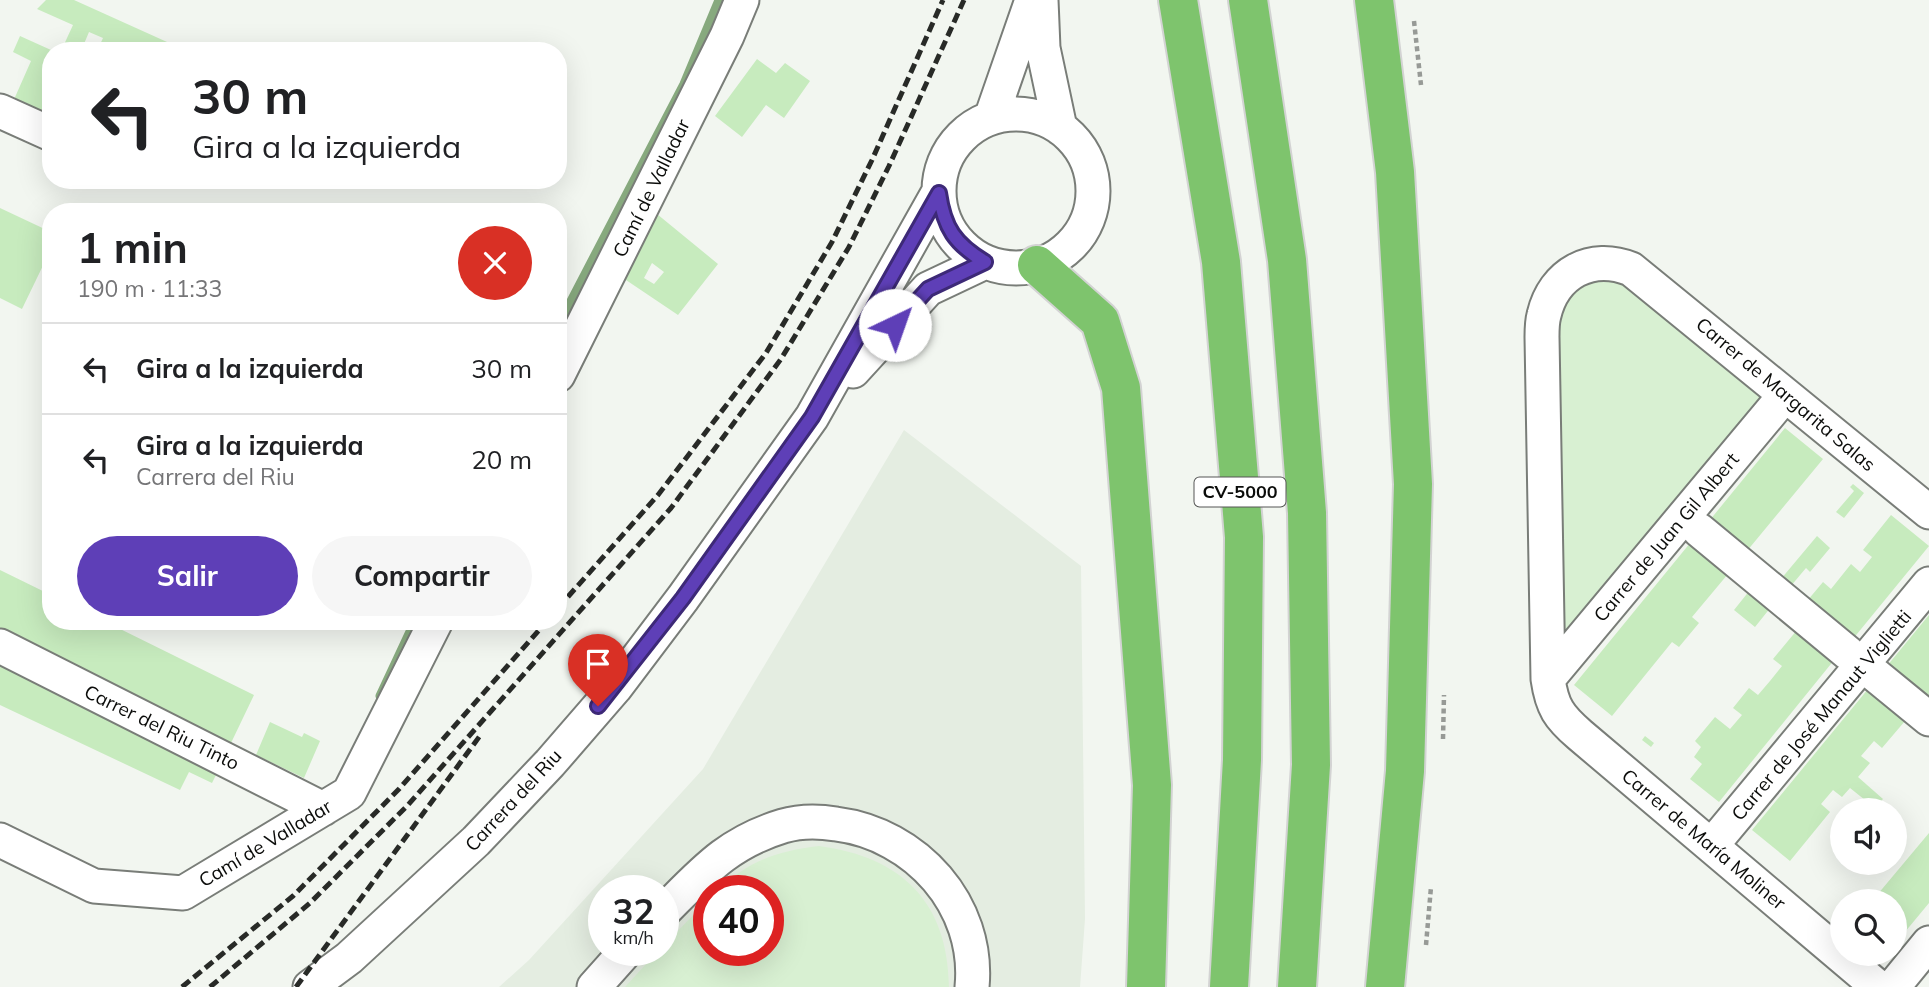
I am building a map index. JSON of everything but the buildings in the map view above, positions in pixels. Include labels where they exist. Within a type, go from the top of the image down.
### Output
[{"type":"highway","name":"CV-5000","points":[[1178,0],[1221,262],[1244,537],[1242,760],[1229,987]]},
{"type":"highway","name":"CV-5000","points":[[1248,0],[1287,260],[1307,513],[1311,765],[1297,987]]},
{"type":"highway","points":[[1374,0],[1395,172],[1413,484],[1405,771],[1385,987]]},
{"type":"highway","points":[[1037,265],[1100,321],[1121,388],[1152,785],[1146,987]]},
{"type":"street","name":"Camí de Valladar","points":[[567,357],[721,48],[742,0]]},
{"type":"street","points":[[990,117],[1032,0]]},
{"type":"street","points":[[1041,0],[1043,48],[1060,128]]},
{"type":"street","points":[[0,111],[42,130]]},
{"type":"street","points":[[1026,114],[1044,119],[1060,128],[1076,142],[1087,161],[1092,182],[1092,204],[1085,225],[1073,242],[1056,257],[1037,265],[1019,268],[985,262],[967,251],[952,234],[942,215],[940,174],[952,147],[973,127],[990,117],[1026,114]]},
{"type":"street","name":"Carrera del Riu","points":[[310,987],[349,958],[476,841],[558,754],[614,688],[683,598],[812,417],[939,193]]},
{"type":"street","name":"Carrera del Riu","points":[[812,417],[928,289],[985,262]]},
{"type":"street","name":"Carrer de Margarita Salas","points":[[1548,680],[1542,337],[1544,315],[1550,299],[1563,280],[1581,266],[1598,262],[1617,263],[1642,277],[1929,512]]},
{"type":"street","name":"Carrer de Juan Gil Albert","points":[[1548,680],[1785,395]]},
{"type":"street","points":[[1699,530],[1848,653]]},
{"type":"street","name":"Carrer de José Manaut Viglietti","points":[[1712,845],[1929,584]]},
{"type":"street","name":"Camí de Valladar","points":[[0,840],[94,886],[183,893],[349,793],[431,630]]},
{"type":"street","name":"Carrer del Riu Tinto","points":[[0,646],[323,808]]},
{"type":"street","points":[[1874,674],[1929,719]]},
{"type":"street","name":"Carrer de María Moliner","points":[[1548,680],[1551,701],[1563,720],[1878,987]]},
{"type":"street","points":[[679,896],[723,853],[752,838],[785,825],[816,821],[852,825],[884,837],[914,855],[950,893],[964,922],[971,948],[972,987]]},
{"type":"street","points":[[1893,987],[1929,943]]},
{"type":"street","points":[[594,987],[613,966]]},
{"type":"shaded area","points":[[904,430],[1081,566],[1085,919],[1080,987],[499,987],[529,960],[588,895],[588,966],[679,966],[679,875],[606,875],[703,769]]},
{"type":"green space","points":[[1614,276],[1759,385],[1764,399],[1561,638],[1554,318],[1579,282]]},
{"type":"green space","points":[[819,846],[848,852],[874,861],[896,873],[914,888],[929,907],[940,930],[949,987],[625,987],[644,966],[679,966],[679,930],[693,915],[693,966],[784,966],[784,875],[736,875],[764,859]]},
{"type":"waterway","points":[[567,309],[684,84],[719,0]]},
{"type":"waterway","points":[[380,696],[411,630]]},
{"type":"railway","points":[[567,598],[658,495],[766,353],[832,242],[872,160],[943,0]]},
{"type":"railway","points":[[567,625],[671,508],[781,359],[849,247],[964,0]]},
{"type":"railway","points":[[182,987],[293,896],[399,789],[539,630]]},
{"type":"railway","points":[[210,987],[310,903],[407,806],[563,630]]},
{"type":"railway","points":[[296,987],[482,733]]},
{"type":"route","points":[[598,706],[683,598],[812,417],[939,193],[942,215],[952,234],[967,251],[985,262],[928,289],[895,325]]}]
